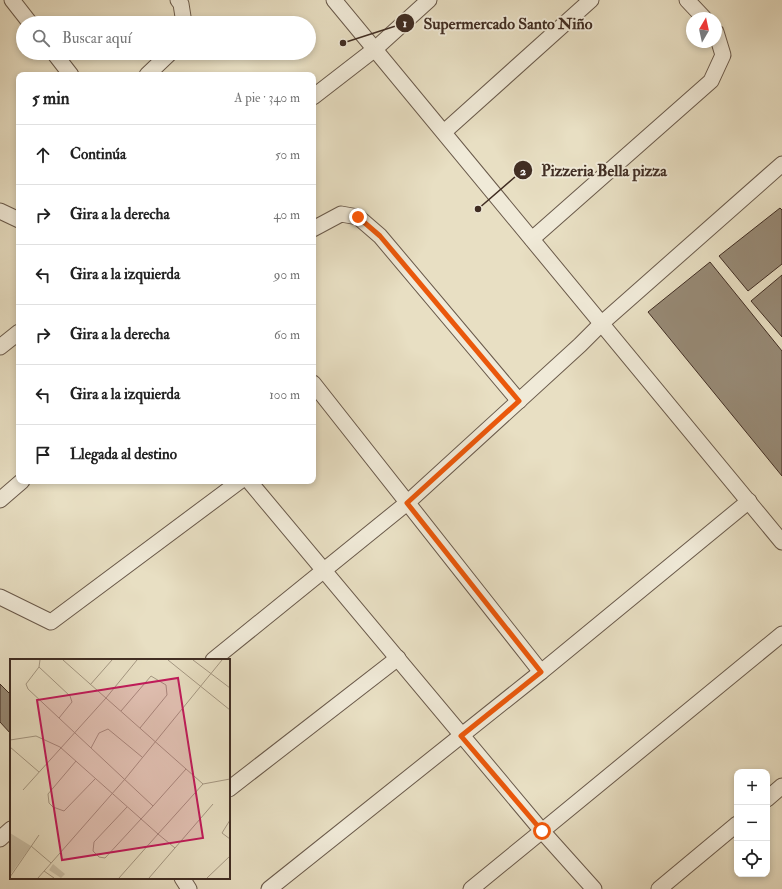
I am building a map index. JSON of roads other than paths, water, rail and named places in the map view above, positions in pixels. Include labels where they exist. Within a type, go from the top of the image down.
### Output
[{"type":"street","points":[[12,0],[25,16]]},
{"type":"street","points":[[178,0],[181,4],[183,16]]},
{"type":"street","points":[[334,0],[782,542]]},
{"type":"street","points":[[316,95],[375,49],[429,0]]},
{"type":"street","points":[[444,132],[591,0]]},
{"type":"street","points":[[687,0],[698,12]]},
{"type":"street","points":[[532,239],[711,81],[723,55],[721,48]]},
{"type":"street","points":[[59,60],[69,72]]},
{"type":"street","points":[[150,72],[163,60]]},
{"type":"street","points":[[214,659],[323,569],[407,503],[602,323],[782,164]]},
{"type":"street","points":[[0,211],[16,219]]},
{"type":"street","points":[[316,227],[341,214],[358,217],[380,236],[519,401]]},
{"type":"street","points":[[0,347],[16,334]]},
{"type":"street","points":[[316,387],[541,672]]},
{"type":"street","points":[[0,500],[19,484]]},
{"type":"street","points":[[0,597],[51,622],[236,484]]},
{"type":"street","points":[[252,484],[398,658],[461,736],[594,889]]},
{"type":"street","points":[[270,889],[541,672],[749,501]]},
{"type":"street","points":[[471,889],[782,634]]},
{"type":"street","points":[[230,787],[398,658]]},
{"type":"street","points":[[770,796],[782,786]]},
{"type":"street","points":[[659,889],[734,826]]},
{"type":"street","points":[[0,839],[10,831]]},
{"type":"street","points":[[183,879],[189,889]]},
{"type":"place","name":"Supermercado Santo Niño","points":[[343,43]]},
{"type":"place","name":"Pizzeria Bella pizza","points":[[478,209]]}]
